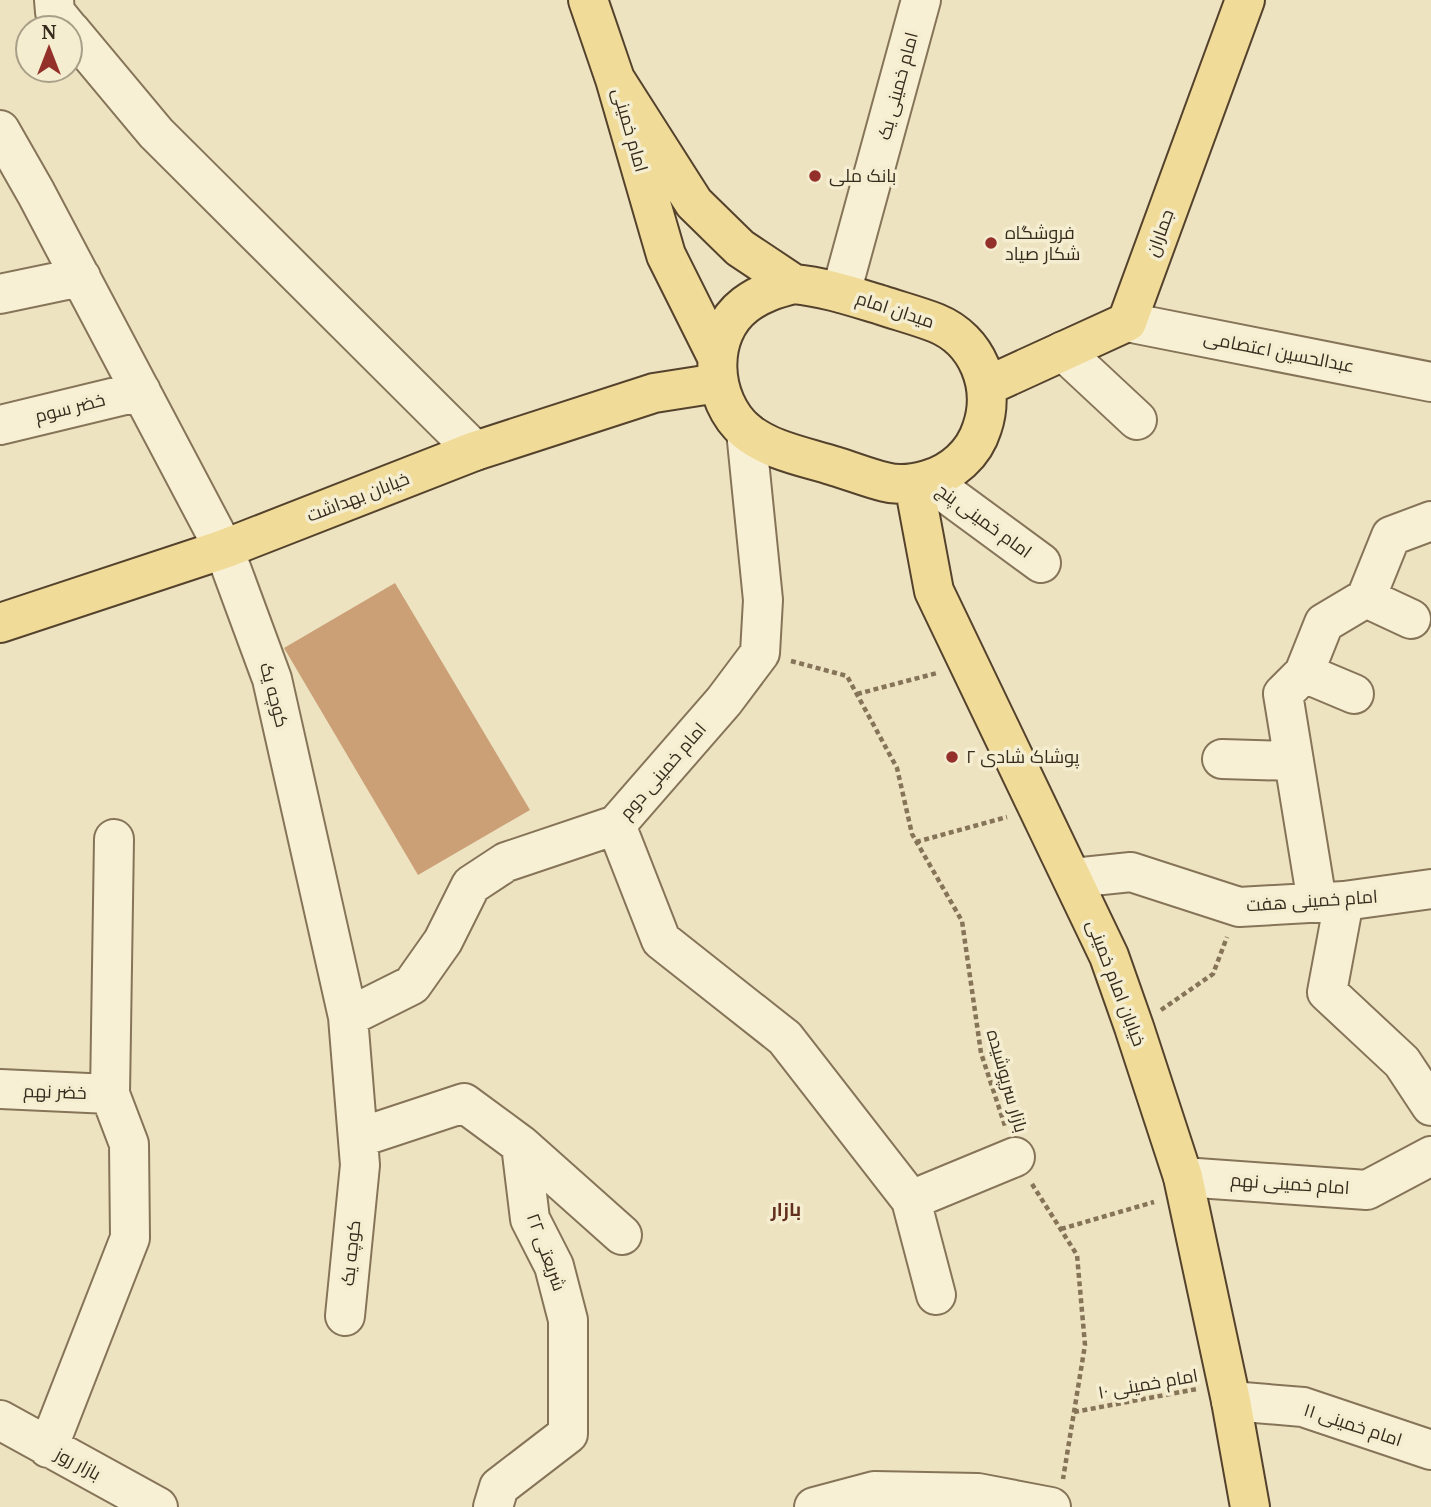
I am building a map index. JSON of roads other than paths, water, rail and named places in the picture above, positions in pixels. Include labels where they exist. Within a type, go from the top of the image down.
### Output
[{"type":"main road","name":"جماران","points":[[1127,322],[1245,0]]},
{"type":"main road","points":[[588,6],[615,79]]},
{"type":"main road","name":"امام خمینی","points":[[615,79],[694,203],[740,248],[793,284]]},
{"type":"main road","name":"امام خمینی","points":[[615,79],[666,255],[717,370]]},
{"type":"main road","name":"میدان امام","points":[[717,370],[726,329],[743,306],[766,291],[793,284],[821,286],[938,324],[961,339],[978,360],[987,386],[987,413],[979,439],[962,461],[940,476],[921,482]]},
{"type":"main road","points":[[987,386],[1127,322]]},
{"type":"main road","points":[[717,370],[728,410],[746,431],[770,445],[887,483],[921,482]]},
{"type":"main road","name":"خیابان بهداشت","points":[[0,622],[224,549],[475,452],[717,370]]},
{"type":"main road","name":"خیابان امام خمینی","points":[[921,482],[934,591],[1109,956],[1135,1027],[1184,1185],[1251,1507]]},
{"type":"street","name":"امام خمینی یک","points":[[841,293],[921,0]]},
{"type":"street","points":[[84,47],[156,133],[475,452]]},
{"type":"street","name":"کوچه یک","points":[[0,130],[81,277],[224,549],[272,679],[348,1017],[360,1165],[345,1316]]},
{"type":"street","points":[[0,294],[81,277]]},
{"type":"street","name":"عبدالحسین اعتصامی","points":[[1127,322],[1431,382]]},
{"type":"street","points":[[1063,351],[1137,420]]},
{"type":"street","name":"خضر سوم","points":[[0,425],[141,391]]},
{"type":"street","name":"امام خمینی دوم","points":[[348,1017],[412,985],[443,942],[471,885],[506,862],[616,825],[724,701],[760,653],[763,600],[746,431]]},
{"type":"street","name":"امام خمینی پنج","points":[[921,482],[1041,563]]},
{"type":"street","points":[[1431,521],[1391,536],[1366,598],[1324,623],[1304,673],[1283,694],[1294,761],[1331,901],[1327,992],[1402,1062],[1431,1106]]},
{"type":"street","points":[[1366,598],[1410,620]]},
{"type":"street","points":[[1304,673],[1354,694]]},
{"type":"street","points":[[1222,759],[1294,761]]},
{"type":"street","points":[[616,825],[661,940],[785,1038],[911,1200],[936,1296]]},
{"type":"street","points":[[48,1448],[131,1238],[129,1144],[110,1094],[114,839]]},
{"type":"street","name":"امام خمینی هفت","points":[[1073,878],[1131,872],[1239,907],[1331,901],[1431,890]]},
{"type":"street","name":"خضر نهم","points":[[0,1089],[110,1094]]},
{"type":"street","points":[[358,1139],[464,1103],[521,1145],[622,1235]]},
{"type":"street","name":"شریعتی ۲۲","points":[[493,1507],[499,1487],[568,1434],[568,1320],[554,1266],[530,1219],[521,1145]]},
{"type":"street","name":"امام خمینی نهم","points":[[1184,1185],[1367,1190],[1431,1156]]},
{"type":"street","points":[[911,1200],[1015,1157]]},
{"type":"street","name":"امام خمینی ۱۱","points":[[1229,1393],[1303,1407],[1431,1450]]},
{"type":"street","name":"بازار روز","points":[[0,1420],[158,1507]]},
{"type":"street","points":[[814,1507],[874,1491],[1057,1493]]},
{"type":"place","name":"بانک ملی","points":[[815,176]]},
{"type":"place","name":"فروشگاه شکار صیاد","points":[[991,243]]},
{"type":"place","name":"پوشاک شادی ۲","points":[[952,757]]},
{"type":"district","name":"بازار","points":[[786,1209]]}]
